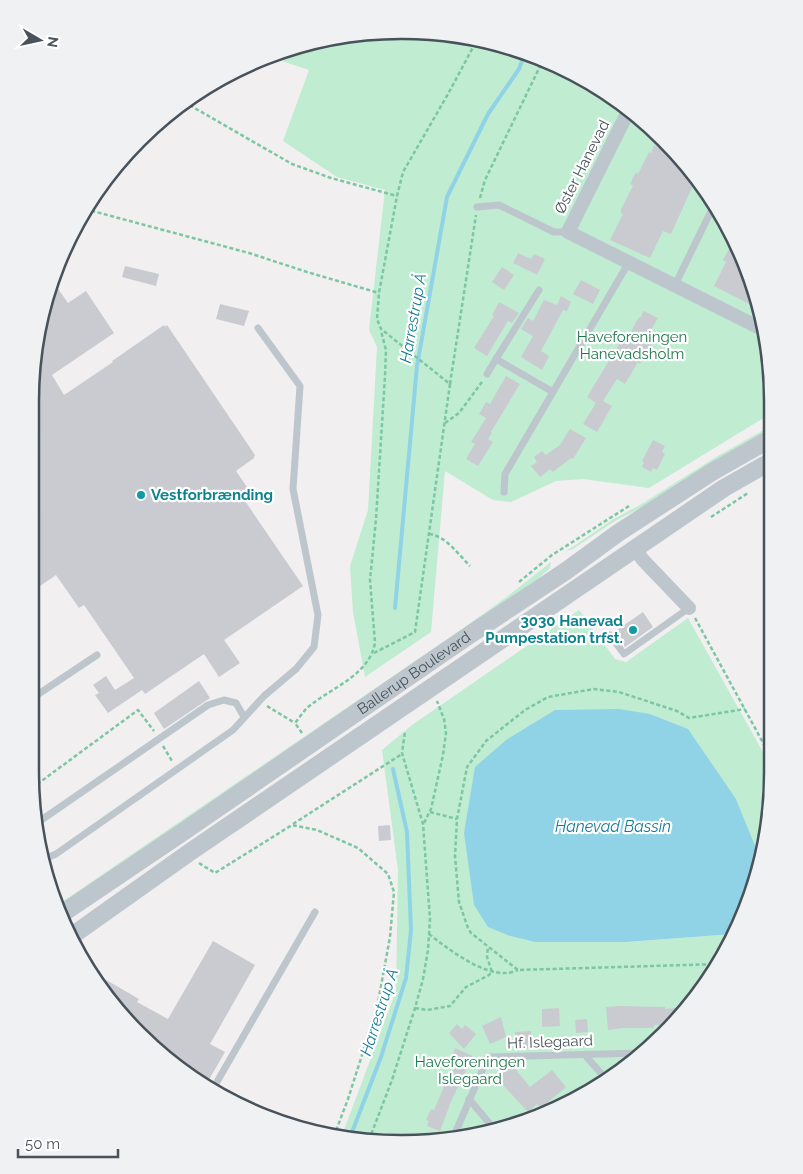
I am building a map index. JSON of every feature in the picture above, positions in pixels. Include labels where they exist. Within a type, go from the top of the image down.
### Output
[{"type":"street","name":"Øster Hanevad","points":[[626,117],[568,232],[756,326]]},
{"type":"street","name":"Ballerup Boulevard","points":[[66,911],[566,571],[618,533],[712,472],[764,442]]},
{"type":"street","name":"Ballerup Boulevard","points":[[76,933],[190,852],[724,488],[764,465]]},
{"type":"street","points":[[635,549],[643,560],[689,608]]},
{"type":"lane","points":[[477,207],[500,205],[554,232],[568,232]]},
{"type":"lane","points":[[675,285],[711,212]]},
{"type":"lane","points":[[504,492],[505,474],[629,262]]},
{"type":"lane","points":[[487,374],[539,290]]},
{"type":"lane","points":[[49,857],[56,854],[232,730],[259,702],[296,669],[314,647],[318,615],[293,489],[300,386],[258,328]]},
{"type":"lane","points":[[496,359],[553,392]]},
{"type":"lane","points":[[610,635],[624,654],[689,608]]},
{"type":"lane","points":[[39,694],[97,655]]},
{"type":"lane","points":[[42,820],[208,705],[224,700],[236,703],[244,718]]},
{"type":"lane","points":[[216,1084],[315,912]]},
{"type":"lane","name":"Hf. Islegaard","points":[[456,1131],[488,1057],[632,1052]]},
{"type":"lane","points":[[585,1055],[602,1075]]},
{"type":"lane","points":[[469,1100],[490,1124]]},
{"type":"path","points":[[296,723],[306,709],[365,667],[374,653],[375,643],[370,580],[376,519],[386,350],[377,319],[379,293],[403,172],[474,46]]},
{"type":"path","points":[[374,653],[415,632],[477,207],[485,180],[540,66]]},
{"type":"path","points":[[191,106],[292,164],[331,178],[397,196]]},
{"type":"path","points":[[93,211],[249,253],[379,293]]},
{"type":"path","points":[[380,330],[450,384]]},
{"type":"path","points":[[445,423],[459,413],[487,374]]},
{"type":"path","points":[[429,534],[446,541],[470,566]]},
{"type":"path","points":[[689,608],[764,744]]},
{"type":"path","points":[[424,824],[430,812],[446,734],[440,707],[430,689]]},
{"type":"path","points":[[518,970],[471,934],[459,902],[455,856],[457,820],[467,767],[486,741],[525,710],[548,697],[594,689],[619,692],[677,711],[689,718],[745,709]]},
{"type":"path","points":[[259,702],[296,723],[302,734]]},
{"type":"path","points":[[39,783],[138,710],[159,738],[176,768]]},
{"type":"path","points":[[372,1133],[392,1080],[415,1008],[423,979],[429,934],[430,919],[424,824],[402,754],[406,732]]},
{"type":"path","points":[[190,852],[201,864],[216,873],[402,754]]},
{"type":"path","points":[[430,812],[457,820]]},
{"type":"path","points":[[292,825],[317,830],[358,848],[388,874],[394,892],[390,937],[377,1008],[337,1129]]},
{"type":"path","points":[[429,934],[473,963],[492,972],[507,974],[518,970],[709,964]]},
{"type":"path","points":[[488,947],[487,958],[492,972]]},
{"type":"path","points":[[415,1008],[427,1010],[450,1006],[466,987],[492,972]]},
{"type":"green space","name":"Haveforeningen Hanevadsholm","points":[[402,39],[425,40],[449,42],[495,51],[540,66],[583,87],[622,114],[658,145],[674,162],[703,200],[716,220],[737,263],[752,308],[761,354],[764,418],[649,488],[583,479],[556,481],[511,502],[493,500],[445,471],[431,632],[365,677],[353,612],[350,566],[368,510],[377,347],[369,330],[385,190],[337,177],[283,141],[309,70],[279,60],[308,51],[354,42]]},
{"type":"green space","points":[[764,430],[764,434],[565,552],[612,520],[640,505],[716,457]]},
{"type":"green space","points":[[551,562],[550,568],[530,586],[468,629],[465,627],[508,596]]},
{"type":"green space","name":"Haveforeningen Islegaard","points":[[579,610],[615,659],[626,662],[688,618],[764,754],[761,820],[756,848],[736,799],[510,936],[536,942],[626,942],[726,935],[703,974],[674,1012],[641,1045],[622,1060],[583,1087],[562,1098],[540,1108],[495,1123],[449,1132],[425,1134],[402,1135],[354,1132],[344,1130],[396,991],[398,870],[382,750],[412,725]]},
{"type":"green space","points":[[443,642],[445,645],[76,895],[63,902]]},
{"type":"water","name":"Hanevad Bassin","points":[[619,709],[650,714],[688,729],[736,799],[756,848],[745,889],[726,935],[626,942],[535,942],[510,936],[488,927],[474,905],[464,833],[475,767],[506,740],[555,710]]},
{"type":"building","points":[[654,145],[662,149],[693,186],[671,234],[663,231],[650,258],[610,240],[623,214],[621,209],[633,186],[630,184],[636,172],[638,174],[649,152],[651,153]]},
{"type":"building","points":[[730,247],[751,305],[714,286],[726,262],[723,260]]},
{"type":"building","points":[[518,253],[531,259],[534,254],[545,259],[537,275],[513,263]]},
{"type":"building","points":[[125,266],[159,274],[156,286],[122,277]]},
{"type":"building","points":[[502,267],[514,275],[504,290],[492,282]]},
{"type":"building","points":[[581,280],[600,290],[593,304],[573,294]]},
{"type":"building","name":"Vestforbrænding","points":[[57,288],[68,303],[86,291],[114,333],[52,375],[64,395],[164,325],[165,327],[167,325],[255,455],[254,458],[236,471],[251,493],[243,498],[303,586],[224,640],[240,663],[219,677],[204,654],[145,694],[142,690],[108,713],[95,695],[99,693],[93,685],[106,676],[115,690],[134,678],[84,605],[79,608],[56,575],[39,587],[40,378],[46,331]]},
{"type":"building","points":[[561,296],[571,302],[567,311],[563,310],[541,351],[549,356],[542,370],[521,357],[533,336],[521,329],[528,318],[533,321],[544,300],[557,305]]},
{"type":"building","points":[[499,302],[519,313],[512,323],[508,321],[487,356],[474,348],[494,316],[492,315]]},
{"type":"building","points":[[220,304],[249,311],[244,326],[216,319]]},
{"type":"building","points":[[644,311],[658,318],[651,330],[658,334],[640,364],[638,362],[625,384],[617,379],[603,401],[612,406],[597,432],[583,424],[596,403],[587,397],[626,333],[629,335]]},
{"type":"building","points":[[506,376],[520,384],[491,432],[488,439],[493,442],[478,466],[466,459],[475,444],[471,442],[486,418],[479,414],[486,402],[490,404]]},
{"type":"building","points":[[570,429],[586,438],[573,459],[571,458],[553,472],[550,469],[540,477],[531,466],[537,462],[534,457],[542,451],[546,455],[560,445]]},
{"type":"building","points":[[653,440],[665,446],[662,452],[665,454],[657,470],[653,468],[651,472],[642,467],[644,462],[642,461]]},
{"type":"building","name":"3030 Hanevad Pumpestation trfst.","points":[[643,612],[653,627],[625,647],[614,632]]},
{"type":"building","points":[[199,681],[210,698],[164,729],[154,713]]},
{"type":"building","points":[[390,825],[391,840],[379,841],[378,826]]},
{"type":"building","points":[[213,941],[255,965],[210,1044],[225,1052],[209,1080],[162,1045],[145,1029],[129,1012],[103,978],[139,999],[137,1002],[168,1019]]},
{"type":"building","points":[[606,1007],[665,1007],[665,1009],[675,1008],[676,1010],[662,1025],[654,1025],[654,1028],[608,1030]]},
{"type":"building","points":[[559,1008],[560,1026],[542,1027],[542,1009]]},
{"type":"building","points":[[501,1017],[506,1037],[490,1044],[482,1026]]},
{"type":"building","points":[[587,1019],[588,1032],[576,1033],[575,1020]]},
{"type":"building","points":[[457,1024],[462,1029],[465,1025],[476,1034],[464,1049],[449,1033]]},
{"type":"building","points":[[531,1031],[532,1048],[516,1049],[515,1032]]},
{"type":"building","points":[[455,1048],[473,1056],[452,1099],[440,1131],[427,1126],[429,1121],[426,1120],[431,1109],[434,1110],[456,1064],[450,1061]]},
{"type":"building","points":[[512,1065],[530,1087],[552,1070],[566,1087],[542,1107],[537,1104],[528,1112],[500,1082],[504,1079],[494,1066],[505,1070]]},
{"type":"waterway","name":"Harrestrup Å","points":[[395,608],[417,366],[447,197],[488,114],[519,69],[523,60]]},
{"type":"waterway","name":"Harrestrup Å","points":[[352,1132],[381,1057],[406,978],[411,930],[407,832],[393,769]]},
{"type":"place","name":"Vestforbrænding","points":[[141,495]]},
{"type":"place","name":"3030 Hanevad Pumpestation trfst.","points":[[633,630]]}]
